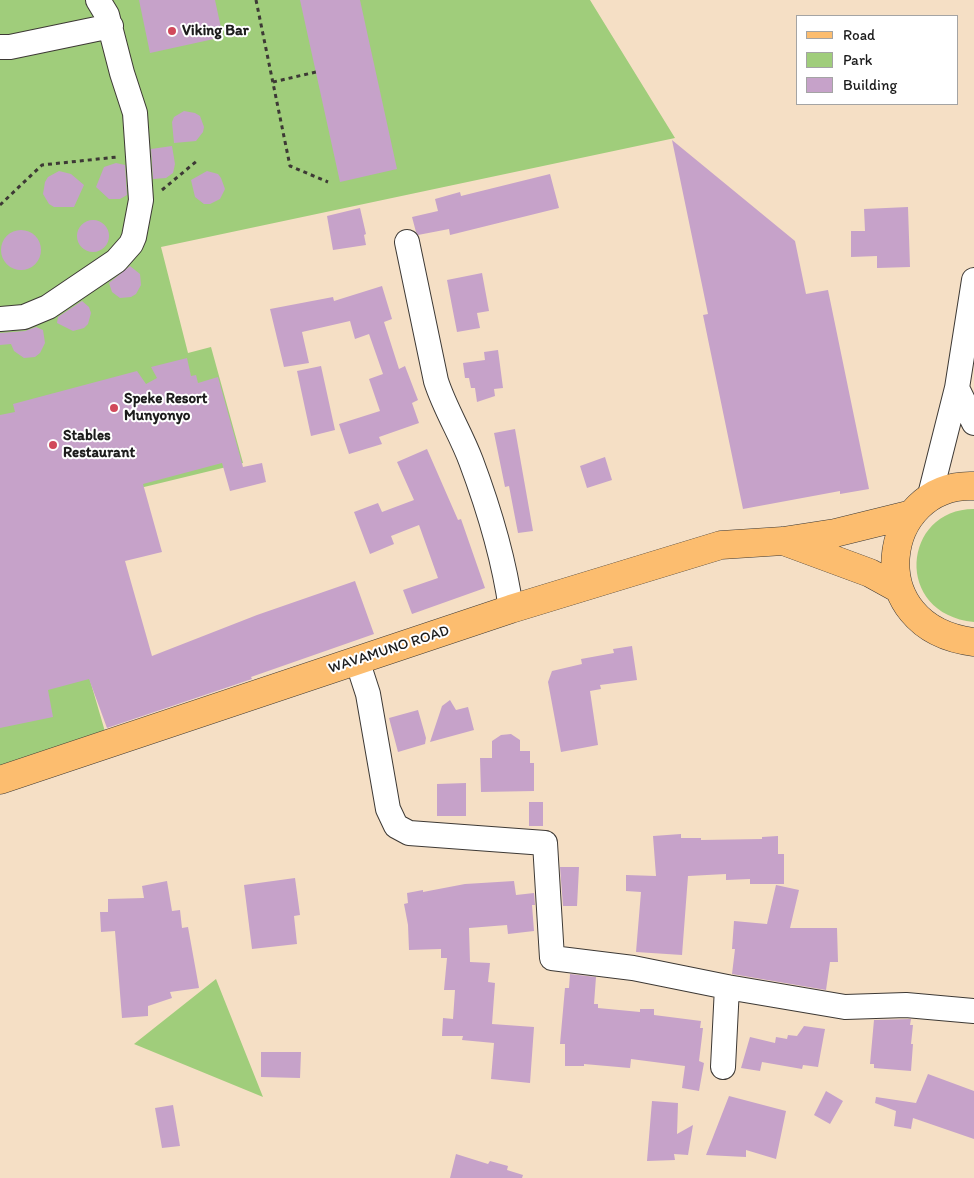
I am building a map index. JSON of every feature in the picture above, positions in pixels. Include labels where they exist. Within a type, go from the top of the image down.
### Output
[{"type":"main road","name":"WAVAMUNO ROAD","points":[[0,780],[511,609],[721,546],[782,541],[835,533],[920,507],[947,490],[974,486]]},
{"type":"main road","points":[[920,507],[902,531],[896,550],[894,570],[899,589],[910,611],[928,627],[950,638],[974,642]]},
{"type":"main road","name":"WAVAMUNO ROAD","points":[[782,541],[844,563],[899,589]]},
{"type":"street","points":[[0,319],[24,317],[48,307],[116,261],[131,244],[141,200],[136,113],[122,73],[107,14],[98,0]]},
{"type":"street","points":[[0,47],[63,38],[111,26]]},
{"type":"street","points":[[407,242],[436,381],[471,460],[507,576],[511,609]]},
{"type":"street","points":[[920,507],[957,388],[974,280]]},
{"type":"street","points":[[957,388],[974,423]]},
{"type":"street","points":[[357,660],[368,694],[388,809],[396,826],[409,833],[546,844],[552,958],[633,968],[727,988],[845,1007],[906,1005],[974,1011]]},
{"type":"street","points":[[723,1067],[727,988]]},
{"type":"path","points":[[256,0],[290,166],[328,182]]},
{"type":"path","points":[[273,82],[316,72]]},
{"type":"path","points":[[0,205],[42,165],[117,157]]},
{"type":"path","points":[[141,200],[156,195],[198,160]]},
{"type":"green space","name":"Speke Resort Munyonyo","points":[[0,0],[590,0],[675,138],[161,247],[188,353],[211,347],[243,463],[41,512],[106,735],[0,770]]},
{"type":"green space","points":[[974,509],[974,622],[948,615],[930,601],[919,583],[917,562],[921,543],[932,526],[950,514]]},
{"type":"green space","points":[[216,979],[263,1097],[134,1044]]},
{"type":"building","points":[[139,0],[215,0],[223,37],[150,53]]},
{"type":"building","points":[[300,0],[360,0],[397,169],[340,182]]},
{"type":"building","points":[[184,111],[200,116],[204,127],[203,132],[196,141],[174,143],[172,122],[174,117]]},
{"type":"building","points":[[672,140],[795,241],[806,294],[828,290],[869,489],[840,494],[840,491],[743,509],[703,315],[708,314]]},
{"type":"building","points":[[172,146],[175,164],[173,173],[166,178],[153,179],[151,149]]},
{"type":"building","points":[[116,163],[125,165],[127,195],[120,199],[109,199],[96,187],[104,167]]},
{"type":"building","points":[[59,171],[71,174],[84,185],[74,207],[54,207],[49,204],[43,194],[48,177]]},
{"type":"building","points":[[207,171],[218,174],[225,189],[220,199],[210,204],[204,204],[195,197],[191,180]]},
{"type":"building","points":[[550,174],[559,208],[450,235],[449,229],[418,235],[416,232],[412,217],[438,211],[435,199],[460,192],[461,196]]},
{"type":"building","points":[[908,207],[910,267],[877,268],[877,256],[851,257],[851,231],[865,231],[864,209]]},
{"type":"building","points":[[360,208],[366,234],[364,235],[366,245],[333,250],[327,216]]},
{"type":"building","points":[[93,220],[105,224],[109,236],[105,248],[93,252],[81,248],[77,236],[81,224]]},
{"type":"building","points":[[25,230],[32,233],[38,239],[41,250],[40,258],[32,267],[25,270],[17,270],[10,267],[2,258],[1,246],[4,239],[13,231]]},
{"type":"building","points":[[130,266],[140,274],[141,285],[136,294],[131,297],[120,298],[112,292],[109,283]]},
{"type":"building","points":[[482,273],[489,311],[477,313],[480,328],[457,332],[447,280]]},
{"type":"building","points":[[382,286],[392,319],[384,322],[399,369],[405,366],[418,400],[412,403],[419,423],[379,437],[382,444],[349,454],[339,424],[380,411],[369,379],[383,374],[369,334],[355,339],[350,321],[302,332],[309,363],[284,367],[270,309],[333,297],[334,301]]},
{"type":"building","points":[[82,301],[89,307],[91,313],[88,324],[84,328],[73,331],[57,323],[58,317]]},
{"type":"building","points":[[36,327],[43,330],[45,343],[40,353],[35,357],[24,358],[14,351],[11,344],[0,345],[0,333],[25,331]]},
{"type":"building","points":[[498,350],[503,388],[494,389],[495,396],[477,402],[475,388],[471,388],[469,378],[465,378],[463,363],[485,360],[484,352]]},
{"type":"building","points":[[187,358],[191,376],[196,375],[198,383],[218,377],[243,467],[262,463],[266,482],[230,491],[222,463],[143,484],[162,552],[125,561],[152,656],[257,615],[355,581],[374,634],[251,677],[252,679],[107,728],[89,679],[48,690],[53,717],[0,728],[0,415],[15,412],[13,404],[137,371],[146,384],[157,378],[151,367]]},
{"type":"building","points":[[321,366],[335,430],[311,436],[297,371]]},
{"type":"building","points":[[515,429],[533,531],[518,533],[509,486],[505,487],[494,433]]},
{"type":"building","points":[[427,449],[458,520],[461,519],[485,588],[412,614],[403,590],[438,578],[419,525],[391,536],[394,544],[370,554],[354,512],[378,503],[382,512],[414,500],[397,462]]},
{"type":"building","points":[[605,457],[612,480],[587,488],[580,466]]},
{"type":"building","points":[[632,646],[637,680],[600,685],[601,689],[590,691],[598,745],[561,752],[548,682],[552,671],[582,664],[581,659],[614,653],[613,649]]},
{"type":"building","points":[[450,700],[456,710],[468,707],[474,730],[430,742],[442,706]]},
{"type":"building","points":[[418,710],[426,738],[425,744],[398,752],[389,718]]},
{"type":"building","points":[[511,734],[520,740],[520,751],[530,751],[530,763],[534,763],[534,791],[481,792],[480,758],[492,758],[492,741],[501,735]]},
{"type":"building","points":[[466,783],[466,816],[437,816],[437,784]]},
{"type":"building","points":[[529,802],[543,802],[543,826],[529,826]]},
{"type":"building","points":[[681,834],[681,838],[701,838],[701,840],[762,839],[762,837],[778,836],[778,854],[784,854],[784,884],[750,884],[750,879],[726,880],[726,874],[688,876],[682,955],[636,952],[641,892],[626,891],[626,875],[656,876],[653,836]]},
{"type":"building","points":[[560,867],[579,867],[577,906],[563,906]]},
{"type":"building","points":[[295,878],[300,915],[294,916],[297,944],[252,949],[244,885]]},
{"type":"building","points":[[167,881],[172,911],[180,910],[182,928],[188,927],[199,988],[170,992],[172,998],[148,1006],[148,1016],[122,1018],[115,931],[101,932],[100,912],[108,912],[108,899],[144,898],[142,886]]},
{"type":"building","points":[[514,881],[516,895],[534,893],[535,905],[532,905],[534,931],[508,934],[507,925],[469,928],[470,962],[490,963],[488,982],[495,983],[492,1024],[534,1027],[530,1083],[491,1079],[494,1043],[462,1040],[463,1036],[442,1036],[443,1018],[453,1019],[455,990],[444,990],[447,958],[441,958],[441,949],[409,950],[408,925],[404,904],[408,903],[407,893],[465,884]]},
{"type":"building","points":[[776,885],[799,890],[790,928],[837,928],[838,962],[830,962],[826,990],[732,974],[735,949],[732,949],[734,921],[767,924]]},
{"type":"building","points":[[570,974],[596,977],[594,1004],[598,1004],[598,1008],[640,1012],[640,1009],[654,1009],[654,1015],[701,1021],[700,1028],[703,1028],[699,1061],[704,1063],[699,1091],[682,1088],[685,1066],[631,1059],[630,1068],[584,1064],[584,1066],[565,1066],[565,1044],[560,1044],[565,988],[569,988]]},
{"type":"building","points":[[911,1019],[910,1025],[913,1025],[911,1044],[913,1044],[911,1071],[874,1068],[874,1064],[870,1064],[874,1020]]},
{"type":"building","points":[[804,1026],[825,1029],[818,1067],[803,1065],[802,1069],[762,1062],[760,1071],[741,1068],[750,1037],[775,1043],[776,1037],[787,1039],[788,1035],[797,1036]]},
{"type":"building","points":[[261,1052],[301,1052],[300,1078],[261,1077]]},
{"type":"building","points":[[928,1074],[974,1091],[974,1139],[913,1118],[911,1129],[894,1126],[896,1111],[875,1103],[876,1097],[916,1103]]},
{"type":"building","points":[[826,1091],[843,1101],[830,1124],[814,1115]]},
{"type":"building","points":[[729,1096],[786,1111],[776,1159],[746,1150],[746,1157],[706,1155]]},
{"type":"building","points":[[652,1101],[678,1103],[677,1134],[693,1125],[688,1155],[674,1154],[675,1160],[647,1161]]},
{"type":"building","points":[[173,1105],[180,1146],[162,1148],[155,1108]]},
{"type":"building","points":[[456,1154],[488,1164],[490,1161],[508,1166],[507,1170],[523,1175],[522,1178],[450,1178]]},
{"type":"place","name":"Viking Bar","points":[[172,31]]},
{"type":"place","name":"Speke Resort Munyonyo","points":[[114,408]]},
{"type":"place","name":"Stables Restaurant","points":[[53,445]]}]
